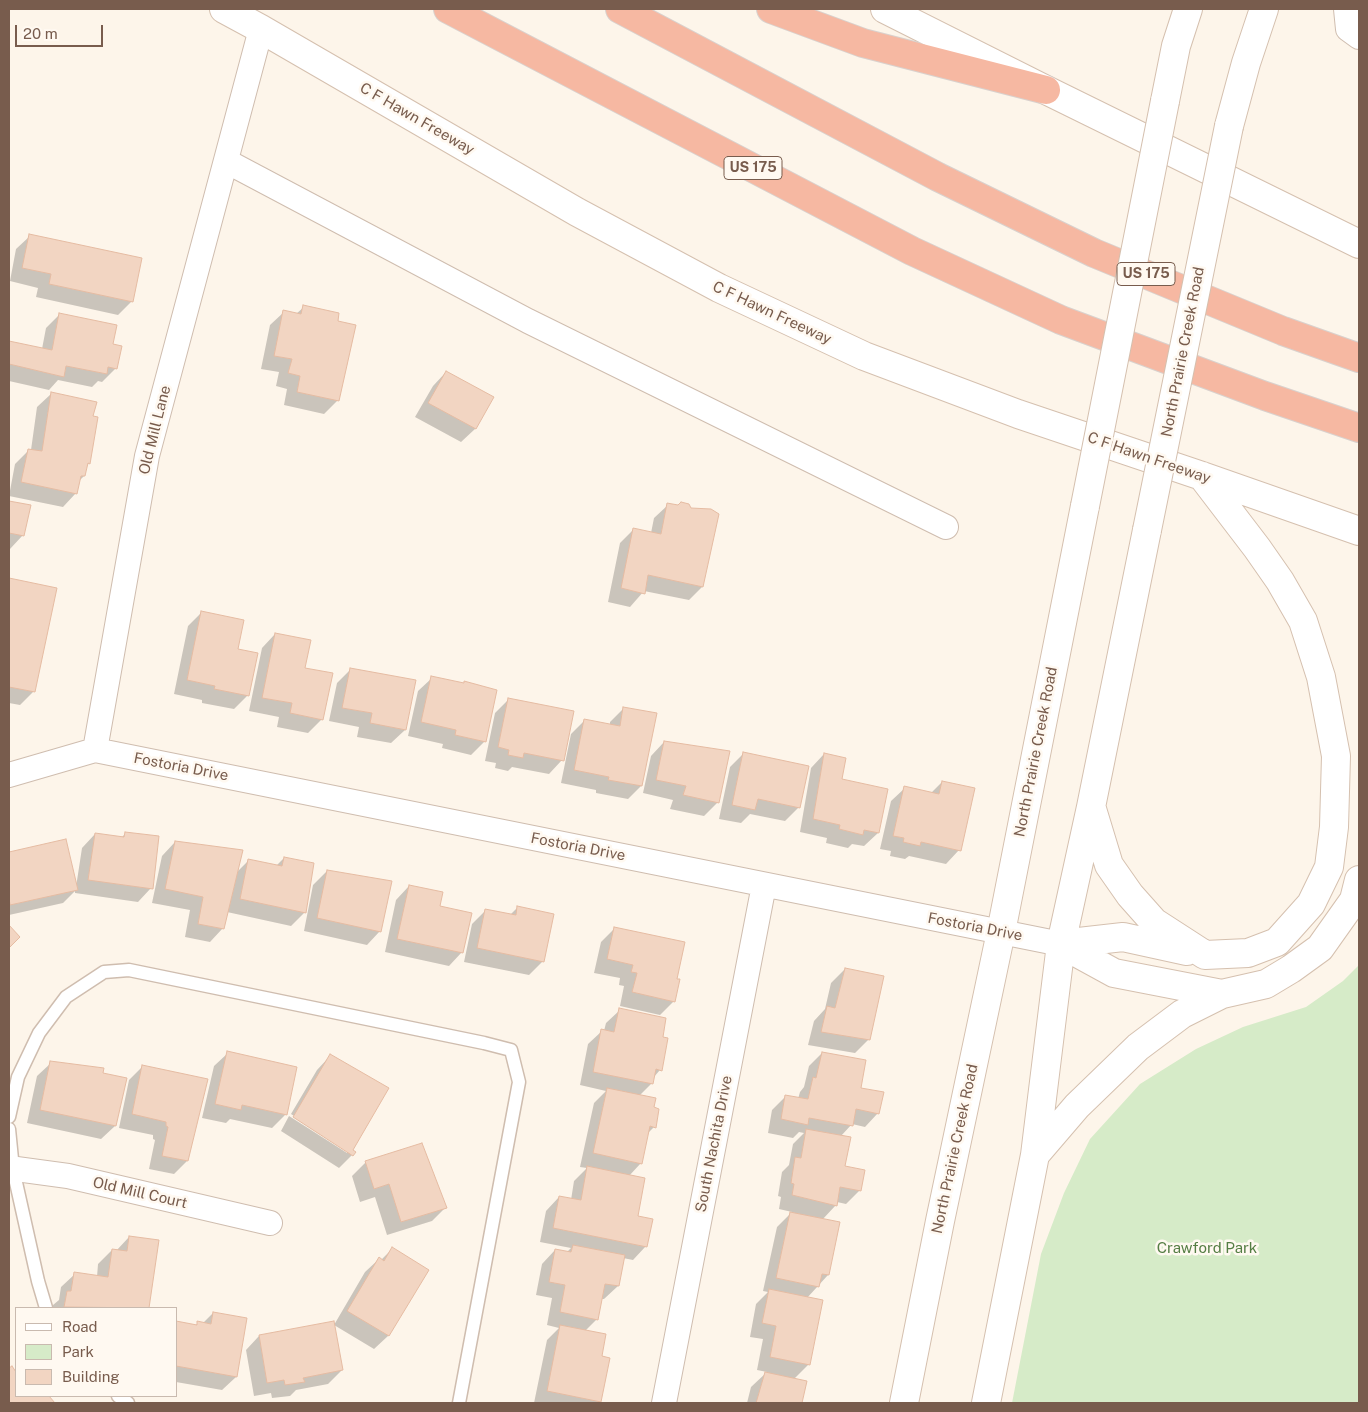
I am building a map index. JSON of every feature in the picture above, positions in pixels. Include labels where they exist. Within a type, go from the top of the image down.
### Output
[{"type":"highway","name":"US 175","points":[[448,9],[912,251],[1061,320],[1265,396],[1359,428]]},
{"type":"highway","name":"US 175","points":[[620,9],[938,177],[1094,253],[1283,331],[1359,358]]},
{"type":"highway","points":[[771,9],[863,43],[1046,90]]},
{"type":"main road","name":"C F Hawn Freeway","points":[[224,9],[577,212],[719,288],[873,359],[1018,414],[1359,531]]},
{"type":"main road","points":[[885,9],[1359,244]]},
{"type":"main road","name":"North Prairie Creek Road","points":[[904,1403],[940,1220],[1001,932],[1176,46],[1188,9]]},
{"type":"main road","name":"North Prairie Creek Road","points":[[986,1403],[1035,1155],[1060,944],[1091,807],[1228,126],[1264,9]]},
{"type":"main road","points":[[1060,944],[1123,937],[1205,955],[1248,953],[1277,942],[1311,904],[1329,867],[1334,827],[1336,756],[1321,677],[1303,621],[1262,554],[1202,476]]},
{"type":"main road","points":[[1091,807],[1109,865],[1130,895],[1154,922],[1205,955]]},
{"type":"main road","points":[[1035,1155],[1077,1106],[1138,1047],[1182,1014],[1222,994],[1266,984],[1292,969],[1320,948],[1354,900],[1359,880]]},
{"type":"main road","points":[[1060,944],[1114,973],[1222,994]]},
{"type":"street","points":[[1346,9],[1348,29],[1359,37]]},
{"type":"street","name":"Old Mill Lane","points":[[95,750],[147,456],[261,29]]},
{"type":"street","points":[[226,162],[528,321],[946,527]]},
{"type":"street","points":[[9,775],[95,750]]},
{"type":"street","name":"Fostoria Drive","points":[[95,750],[1060,944]]},
{"type":"street","name":"South Nachita Drive","points":[[664,1403],[764,885]]},
{"type":"street","name":"Old Mill Court","points":[[11,1168],[68,1176],[270,1223]]},
{"type":"lane","points":[[9,1117],[18,1077],[39,1033],[66,997],[104,972],[129,970],[511,1050],[519,1082],[459,1403]]},
{"type":"lane","points":[[9,1128],[11,1168],[46,1307]]},
{"type":"green space","name":"Crawford Park","points":[[1359,965],[1359,1403],[1012,1403],[1041,1254],[1064,1193],[1090,1139],[1140,1084],[1196,1049],[1243,1027],[1306,1007],[1343,981]]},
{"type":"building","points":[[29,234],[142,258],[133,302],[49,284],[51,274],[22,268]]},
{"type":"building","points":[[303,305],[339,313],[338,321],[356,325],[339,401],[297,392],[300,376],[288,373],[292,359],[274,356],[283,310],[301,314]]},
{"type":"building","points":[[59,313],[117,325],[113,344],[122,346],[117,369],[108,367],[107,374],[66,366],[64,377],[9,364],[9,341],[52,350]]},
{"type":"building","points":[[446,371],[494,397],[476,429],[428,403]]},
{"type":"building","points":[[51,392],[97,402],[93,416],[98,417],[90,464],[88,463],[85,476],[81,476],[77,494],[21,482],[28,449],[42,451]]},
{"type":"building","points":[[9,501],[31,505],[24,536],[9,533]]},
{"type":"building","points":[[681,502],[689,504],[691,508],[711,509],[719,514],[703,587],[648,575],[645,594],[621,588],[633,528],[661,534],[667,503],[678,505]]},
{"type":"building","points":[[9,578],[57,588],[35,692],[9,687]]},
{"type":"building","points":[[201,611],[244,620],[238,649],[258,653],[249,696],[214,689],[215,686],[187,680]]},
{"type":"building","points":[[275,633],[311,640],[305,668],[333,673],[323,720],[290,713],[292,703],[262,698]]},
{"type":"building","points":[[350,668],[416,680],[406,730],[370,723],[372,713],[342,708]]},
{"type":"building","points":[[431,676],[464,683],[464,681],[497,690],[486,742],[455,735],[456,730],[421,722]]},
{"type":"building","points":[[508,698],[574,711],[564,761],[524,753],[523,758],[508,755],[509,750],[498,747]]},
{"type":"building","points":[[623,707],[657,713],[642,786],[608,780],[609,777],[574,770],[584,719],[620,726]]},
{"type":"building","points":[[664,741],[730,751],[719,803],[683,795],[686,786],[656,780]]},
{"type":"building","points":[[743,752],[809,766],[800,808],[758,799],[755,810],[732,805]]},
{"type":"building","points":[[824,753],[846,758],[842,779],[888,789],[879,833],[864,830],[863,835],[839,829],[840,825],[813,819]]},
{"type":"building","points":[[942,781],[975,788],[961,851],[921,842],[920,846],[903,842],[904,838],[893,836],[904,786],[939,794]]},
{"type":"building","points":[[125,832],[159,836],[153,889],[88,880],[95,833],[124,837]]},
{"type":"building","points":[[66,839],[78,890],[10,905],[9,852]]},
{"type":"building","points":[[175,841],[243,850],[224,929],[198,924],[203,897],[165,889]]},
{"type":"building","points":[[284,857],[314,863],[306,913],[240,899],[248,859],[282,866]]},
{"type":"building","points":[[327,870],[392,881],[381,932],[317,918]]},
{"type":"building","points":[[409,885],[443,892],[440,906],[472,913],[463,953],[397,939]]},
{"type":"building","points":[[517,906],[554,914],[544,962],[477,948],[485,909],[516,915]]},
{"type":"building","points":[[9,925],[20,937],[9,948]]},
{"type":"building","points":[[614,927],[685,942],[677,979],[680,979],[675,1002],[632,992],[637,973],[631,972],[633,965],[607,959]]},
{"type":"building","points":[[845,968],[884,976],[870,1040],[821,1032],[827,1006],[835,1008]]},
{"type":"building","points":[[619,1008],[666,1018],[663,1037],[668,1038],[662,1071],[656,1069],[653,1084],[593,1072],[601,1029],[614,1032]]},
{"type":"building","points":[[227,1051],[297,1067],[287,1115],[242,1105],[241,1110],[215,1104]]},
{"type":"building","points":[[822,1052],[866,1060],[861,1088],[884,1092],[879,1114],[856,1109],[853,1126],[809,1118],[808,1125],[781,1119],[785,1095],[808,1099],[813,1077],[816,1078]]},
{"type":"building","points":[[330,1054],[389,1088],[353,1150],[356,1152],[353,1156],[293,1117]]},
{"type":"building","points":[[50,1061],[104,1068],[103,1073],[127,1078],[116,1126],[40,1110]]},
{"type":"building","points":[[142,1065],[208,1079],[188,1161],[162,1156],[168,1127],[166,1122],[132,1114]]},
{"type":"building","points":[[607,1088],[656,1098],[654,1107],[659,1109],[656,1128],[650,1126],[642,1164],[593,1153]]},
{"type":"building","points":[[806,1129],[851,1137],[845,1166],[865,1170],[861,1191],[840,1187],[837,1206],[792,1195],[794,1184],[791,1183],[795,1157],[801,1158]]},
{"type":"building","points":[[422,1143],[447,1208],[401,1222],[389,1184],[374,1189],[365,1161]]},
{"type":"building","points":[[587,1166],[645,1178],[638,1216],[653,1219],[647,1247],[553,1228],[559,1196],[581,1200]]},
{"type":"building","points":[[790,1212],[840,1222],[829,1275],[822,1274],[819,1287],[776,1278]]},
{"type":"building","points":[[129,1236],[159,1240],[149,1307],[64,1307],[67,1291],[71,1291],[74,1272],[108,1277],[112,1249],[127,1251]]},
{"type":"building","points":[[573,1245],[625,1255],[619,1286],[605,1284],[598,1320],[560,1312],[565,1285],[549,1282],[555,1249],[571,1252]]},
{"type":"building","points":[[392,1247],[429,1270],[389,1336],[347,1311],[379,1257],[384,1261]]},
{"type":"building","points":[[769,1289],[823,1300],[810,1365],[770,1357],[776,1326],[762,1323]]},
{"type":"building","points":[[213,1312],[247,1318],[237,1377],[178,1366],[178,1321],[197,1325],[197,1321],[211,1324]]},
{"type":"building","points":[[334,1321],[343,1370],[303,1378],[305,1382],[285,1385],[284,1380],[267,1383],[259,1335]]},
{"type":"building","points":[[560,1325],[606,1334],[602,1356],[610,1358],[601,1402],[547,1391]]},
{"type":"building","points":[[12,1366],[15,1370],[15,1397],[50,1397],[55,1403],[9,1403],[9,1368]]},
{"type":"building","points":[[765,1372],[807,1381],[802,1403],[756,1403]]}]
